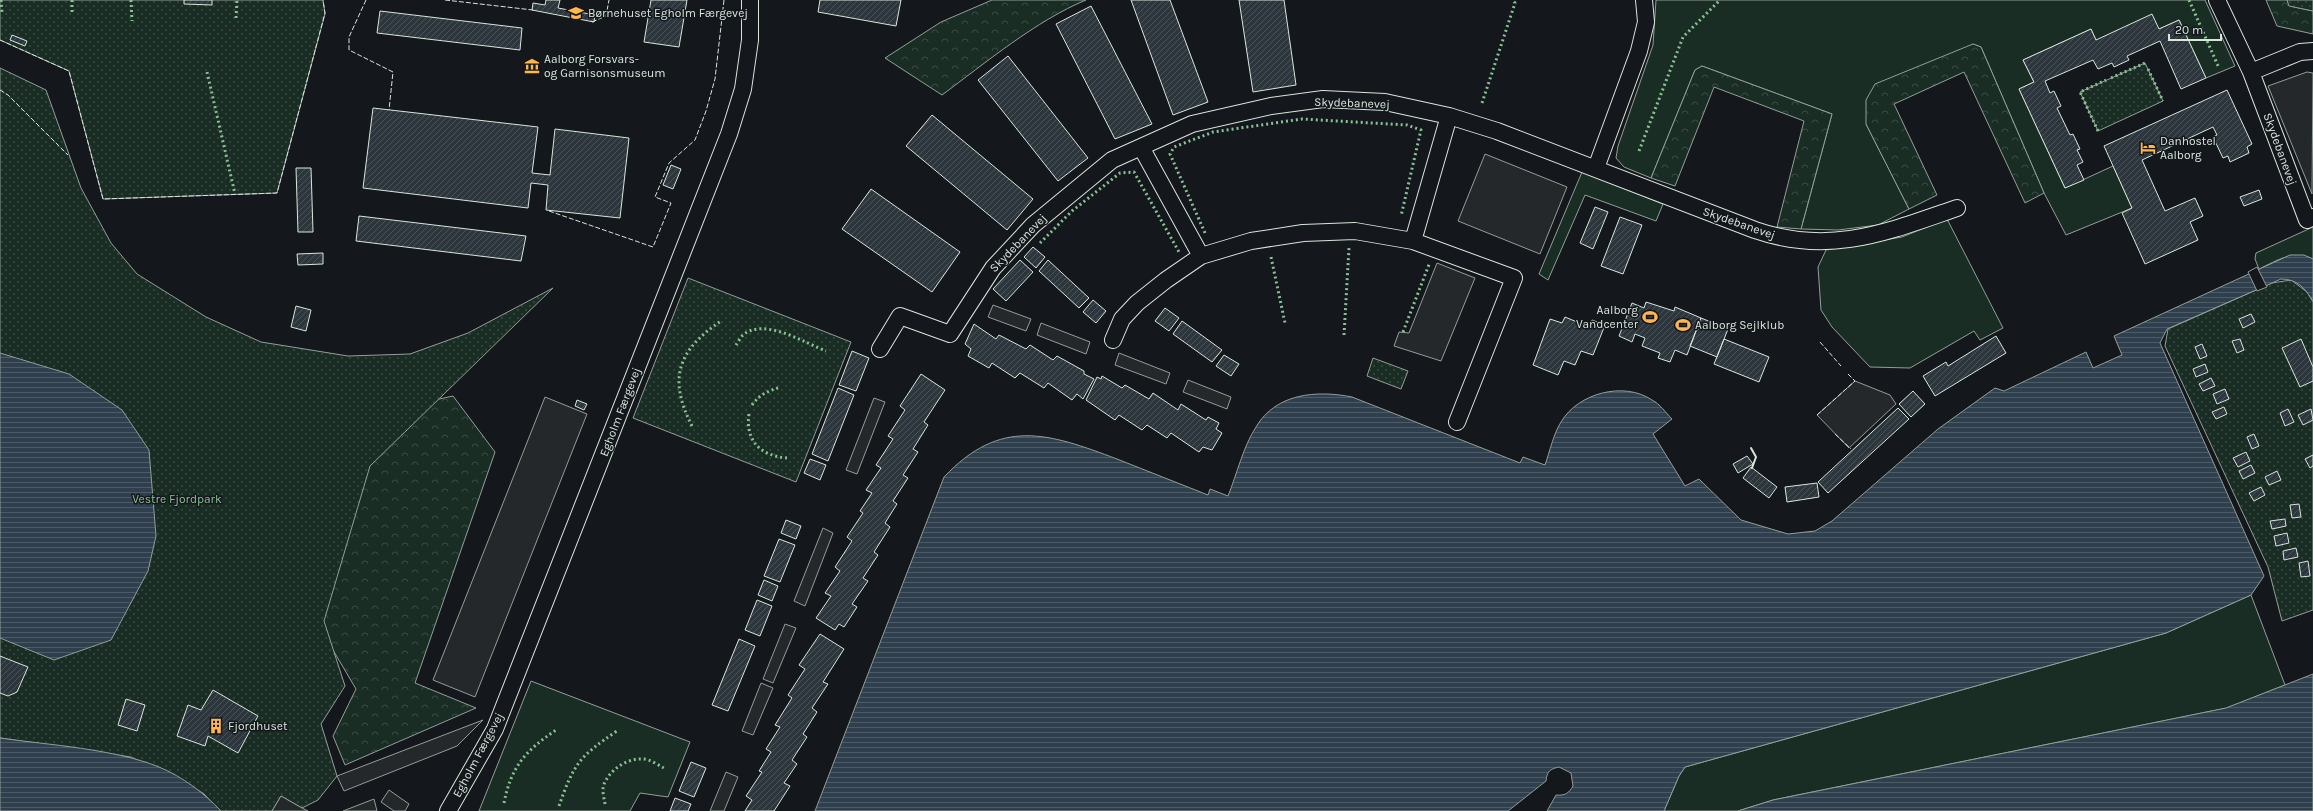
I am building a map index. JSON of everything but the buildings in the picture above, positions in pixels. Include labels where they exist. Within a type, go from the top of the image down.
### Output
[{"type":"street","name":"Egholm Færgevej","points":[[448,811],[495,729],[729,134],[743,89],[750,40],[750,0]]},
{"type":"street","points":[[1596,168],[1640,51],[1646,22],[1644,0]]},
{"type":"street","name":"Skydebanevej","points":[[2217,0],[2251,72],[2306,220],[2313,216]]},
{"type":"street","points":[[2251,72],[2300,52],[2313,51]]},
{"type":"street","name":"Skydebanevej","points":[[880,350],[900,316],[950,334],[993,268],[1033,225],[1112,160],[1192,124],[1205,120],[1271,106],[1323,99],[1385,102],[1449,116],[1497,131],[1755,230],[1796,240],[1824,242],[1876,235],[1957,208]]},
{"type":"street","points":[[1414,241],[1449,116]]},
{"type":"street","points":[[1141,147],[1201,256]]},
{"type":"street","points":[[1113,340],[1122,320],[1137,303],[1166,280],[1201,256],[1251,241],[1303,233],[1355,231],[1414,241],[1514,278],[1457,422]]},
{"type":"green space","points":[[0,0],[323,0],[325,14],[277,193],[103,199],[69,71],[0,40]]},
{"type":"green space","points":[[992,0],[1086,0],[1049,19],[1011,43],[942,95],[885,58],[941,22]]},
{"type":"green space","points":[[1656,0],[2205,0],[2235,66],[2206,78],[2179,20],[2159,29],[2096,40],[2091,29],[2023,60],[2034,82],[2019,89],[2065,188],[2113,166],[2132,208],[2066,235],[2044,193],[1981,47],[1973,44],[1866,124],[1909,209],[1878,225],[1838,230],[1801,229],[1832,114],[1702,66],[1695,70],[1651,178],[1624,167],[1616,158],[1618,146],[1653,45]]},
{"type":"green space","points":[[2266,0],[2287,0],[2290,6],[2313,11],[2313,34],[2277,26]]},
{"type":"green space","points":[[2287,0],[2313,0],[2313,11],[2289,6]]},
{"type":"green space","points":[[1973,44],[1981,47],[2044,193],[2025,203],[1964,72],[1894,104],[1937,195],[1909,209],[1866,124],[1866,100],[1875,84]]},
{"type":"green space","points":[[2145,63],[2163,101],[2098,131],[2080,92]]},
{"type":"green space","points":[[1702,66],[1832,114],[1801,229],[1777,227],[1804,121],[1714,87],[1675,186],[1651,178],[1695,70]]},
{"type":"green space","name":"Vestre Fjordpark","points":[[0,68],[46,90],[81,188],[111,243],[137,274],[206,317],[261,342],[348,356],[410,354],[468,333],[553,288],[370,466],[324,621],[345,686],[321,724],[337,776],[318,800],[302,808],[281,796],[272,811],[221,811],[203,793],[131,757],[0,738]]},
{"type":"green space","points":[[1582,172],[1663,204],[1656,221],[1585,195],[1548,280],[1539,274]]},
{"type":"green space","points":[[1947,219],[2003,328],[1980,340],[1974,331],[1910,368],[1870,367],[1832,327],[1821,310],[1818,267],[1826,250],[1902,237]]},
{"type":"green space","points":[[2313,227],[2313,259],[2305,256],[2285,257],[2259,269],[2255,259],[2256,253]]},
{"type":"green space","points":[[688,278],[851,342],[796,482],[633,418]]},
{"type":"green space","points":[[2291,280],[2307,292],[2313,302],[2313,610],[2282,621],[2268,567],[2165,346],[2168,329],[2272,283]]},
{"type":"green space","points":[[1373,358],[1408,371],[1401,389],[1367,376]]},
{"type":"green space","points":[[453,396],[495,452],[415,683],[476,708],[345,765],[333,736],[356,689],[320,628],[357,445],[416,404]]},
{"type":"green space","points":[[2251,595],[2285,685],[2227,708],[1773,800],[1738,811],[1664,811],[1679,776],[1685,767],[2166,633]]},
{"type":"green space","points":[[531,681],[690,742],[668,797],[640,793],[630,811],[479,811]]},
{"type":"shaded area","points":[[2307,72],[2313,73],[2312,194],[2268,86]]},
{"type":"shaded area","points":[[1485,154],[1567,187],[1540,254],[1458,221]]},
{"type":"shaded area","points":[[1437,263],[1475,278],[1441,361],[1394,346],[1399,332],[1409,333]]},
{"type":"shaded area","points":[[993,305],[1031,319],[1026,331],[988,317]]},
{"type":"shaded area","points":[[1041,323],[1090,342],[1086,354],[1037,335]]},
{"type":"shaded area","points":[[1119,353],[1170,373],[1166,384],[1115,365]]},
{"type":"shaded area","points":[[1188,380],[1231,397],[1227,409],[1183,392]]},
{"type":"shaded area","points":[[1855,381],[1890,395],[1896,404],[1849,448],[1817,415]]},
{"type":"shaded area","points":[[545,397],[587,414],[475,697],[433,680]]},
{"type":"shaded area","points":[[874,398],[885,402],[857,474],[846,470]]},
{"type":"shaded area","points":[[823,528],[833,533],[805,606],[794,601]]},
{"type":"shaded area","points":[[785,624],[796,628],[773,683],[763,679]]},
{"type":"shaded area","points":[[761,683],[773,688],[753,735],[742,731]]},
{"type":"shaded area","points":[[483,720],[457,746],[344,791],[337,776]]},
{"type":"shaded area","points":[[726,772],[738,777],[724,811],[710,811]]},
{"type":"shaded area","points":[[389,790],[409,804],[405,811],[394,811],[381,802]]},
{"type":"shaded area","points":[[281,796],[302,808],[308,811],[272,811]]},
{"type":"shaded area","points":[[374,799],[377,811],[343,811]]},
{"type":"water","points":[[2290,255],[2304,255],[2313,259],[2313,301],[2300,285],[2287,279],[2281,279],[2167,329],[2160,343],[2264,576],[2251,595],[2166,633],[1685,767],[1679,776],[1664,811],[1547,811],[1556,795],[1566,794],[1573,786],[1571,773],[1559,767],[1550,771],[1547,775],[1546,781],[1508,811],[815,811],[944,477],[965,458],[985,445],[1006,438],[1026,436],[1047,437],[1069,442],[1117,459],[1208,495],[1210,489],[1228,496],[1244,452],[1256,427],[1264,416],[1275,407],[1298,397],[1312,394],[1325,394],[1352,397],[1520,463],[1523,457],[1545,465],[1556,432],[1561,422],[1569,412],[1578,404],[1590,397],[1602,393],[1628,391],[1641,394],[1655,402],[1672,419],[1653,434],[1685,486],[1699,479],[1741,520],[1788,534],[1815,531],[1832,521],[1938,429],[1995,388],[2004,391],[2086,352],[2093,368],[2122,355],[2114,336]]},
{"type":"water","points":[[0,353],[69,374],[122,410],[149,450],[156,536],[148,571],[111,640],[54,660],[0,638]]},
{"type":"water","points":[[2313,674],[2313,811],[1738,811],[1773,800],[2226,708]]},
{"type":"water","points":[[0,738],[81,748],[142,761],[168,771],[185,781],[208,798],[221,811],[0,811]]},
{"type":"pier","points":[[2257,267],[2267,287],[2257,291],[2248,272]]},
{"type":"hedge","points":[[1,0],[2,12]]},
{"type":"hedge","points":[[72,0],[72,15]]},
{"type":"hedge","points":[[131,0],[132,21]]},
{"type":"hedge","points":[[236,18],[237,0]]},
{"type":"hedge","points":[[1482,103],[1515,3],[1513,0]]},
{"type":"hedge","points":[[1639,151],[1683,37],[1720,0]]},
{"type":"hedge","points":[[2189,0],[2219,68]]},
{"type":"hedge","points":[[2111,78],[2145,63]]},
{"type":"hedge","points":[[2148,69],[2163,101]]},
{"type":"hedge","points":[[207,72],[235,194]]},
{"type":"hedge","points":[[2098,131],[2080,92],[2106,80]]},
{"type":"hedge","points":[[1205,233],[1170,154],[1174,147],[1213,132],[1302,119],[1407,125],[1421,130],[1401,216]]},
{"type":"hedge","points":[[1040,243],[1072,211],[1120,173],[1134,172],[1179,252]]},
{"type":"hedge","points":[[1344,335],[1349,248]]},
{"type":"hedge","points":[[1271,257],[1285,323]]},
{"type":"hedge","points":[[1403,332],[1430,262]]},
{"type":"hedge","points":[[692,426],[680,394],[679,380],[681,367],[686,355],[695,343],[706,332],[721,321]]},
{"type":"hedge","points":[[736,345],[743,335],[752,330],[762,329],[784,333],[826,351]]},
{"type":"hedge","points":[[752,405],[765,393],[781,387]]},
{"type":"hedge","points":[[749,414],[748,424],[750,432],[752,439],[757,445],[762,450],[770,454],[787,458]]},
{"type":"hedge","points":[[504,803],[511,779],[521,761],[536,745],[556,730]]},
{"type":"hedge","points":[[559,806],[574,770],[586,754],[617,731]]},
{"type":"hedge","points":[[605,804],[603,787],[608,777],[616,768],[626,762],[637,759],[646,759],[664,768]]},
{"type":"fence","points":[[0,40],[69,71],[103,199],[277,193],[325,13],[323,0]]},
{"type":"fence","points":[[366,0],[349,37],[349,50],[393,72],[389,110]]},
{"type":"fence","points":[[445,0],[533,10]]},
{"type":"fence","points":[[592,22],[606,16],[609,0]]},
{"type":"fence","points":[[549,211],[653,247],[671,203],[655,197],[669,163],[695,140],[706,111],[715,79],[724,0]]},
{"type":"fence","points":[[0,90],[8,95],[68,155]]},
{"type":"fence","points":[[1820,342],[1841,366]]},
{"type":"fence","points":[[1817,415],[1855,381],[1848,374]]},
{"type":"fence","points":[[1835,434],[1851,449]]},
{"type":"wall","points":[[1751,448],[1756,457],[1752,468]]},
{"type":"place","name":"Børnehuset Egholm Færgevej","points":[[576,13]]},
{"type":"place","name":"Aalborg Forsvars- og Garnisonsmuseum","points":[[532,66]]},
{"type":"place","name":"Danhostel Aalborg","points":[[2148,148]]},
{"type":"place","name":"Aalborg Vandcenter","points":[[1650,317]]},
{"type":"place","name":"Aalborg Sejlklub","points":[[1683,325]]},
{"type":"place","name":"Fjordhuset","points":[[216,726]]}]
